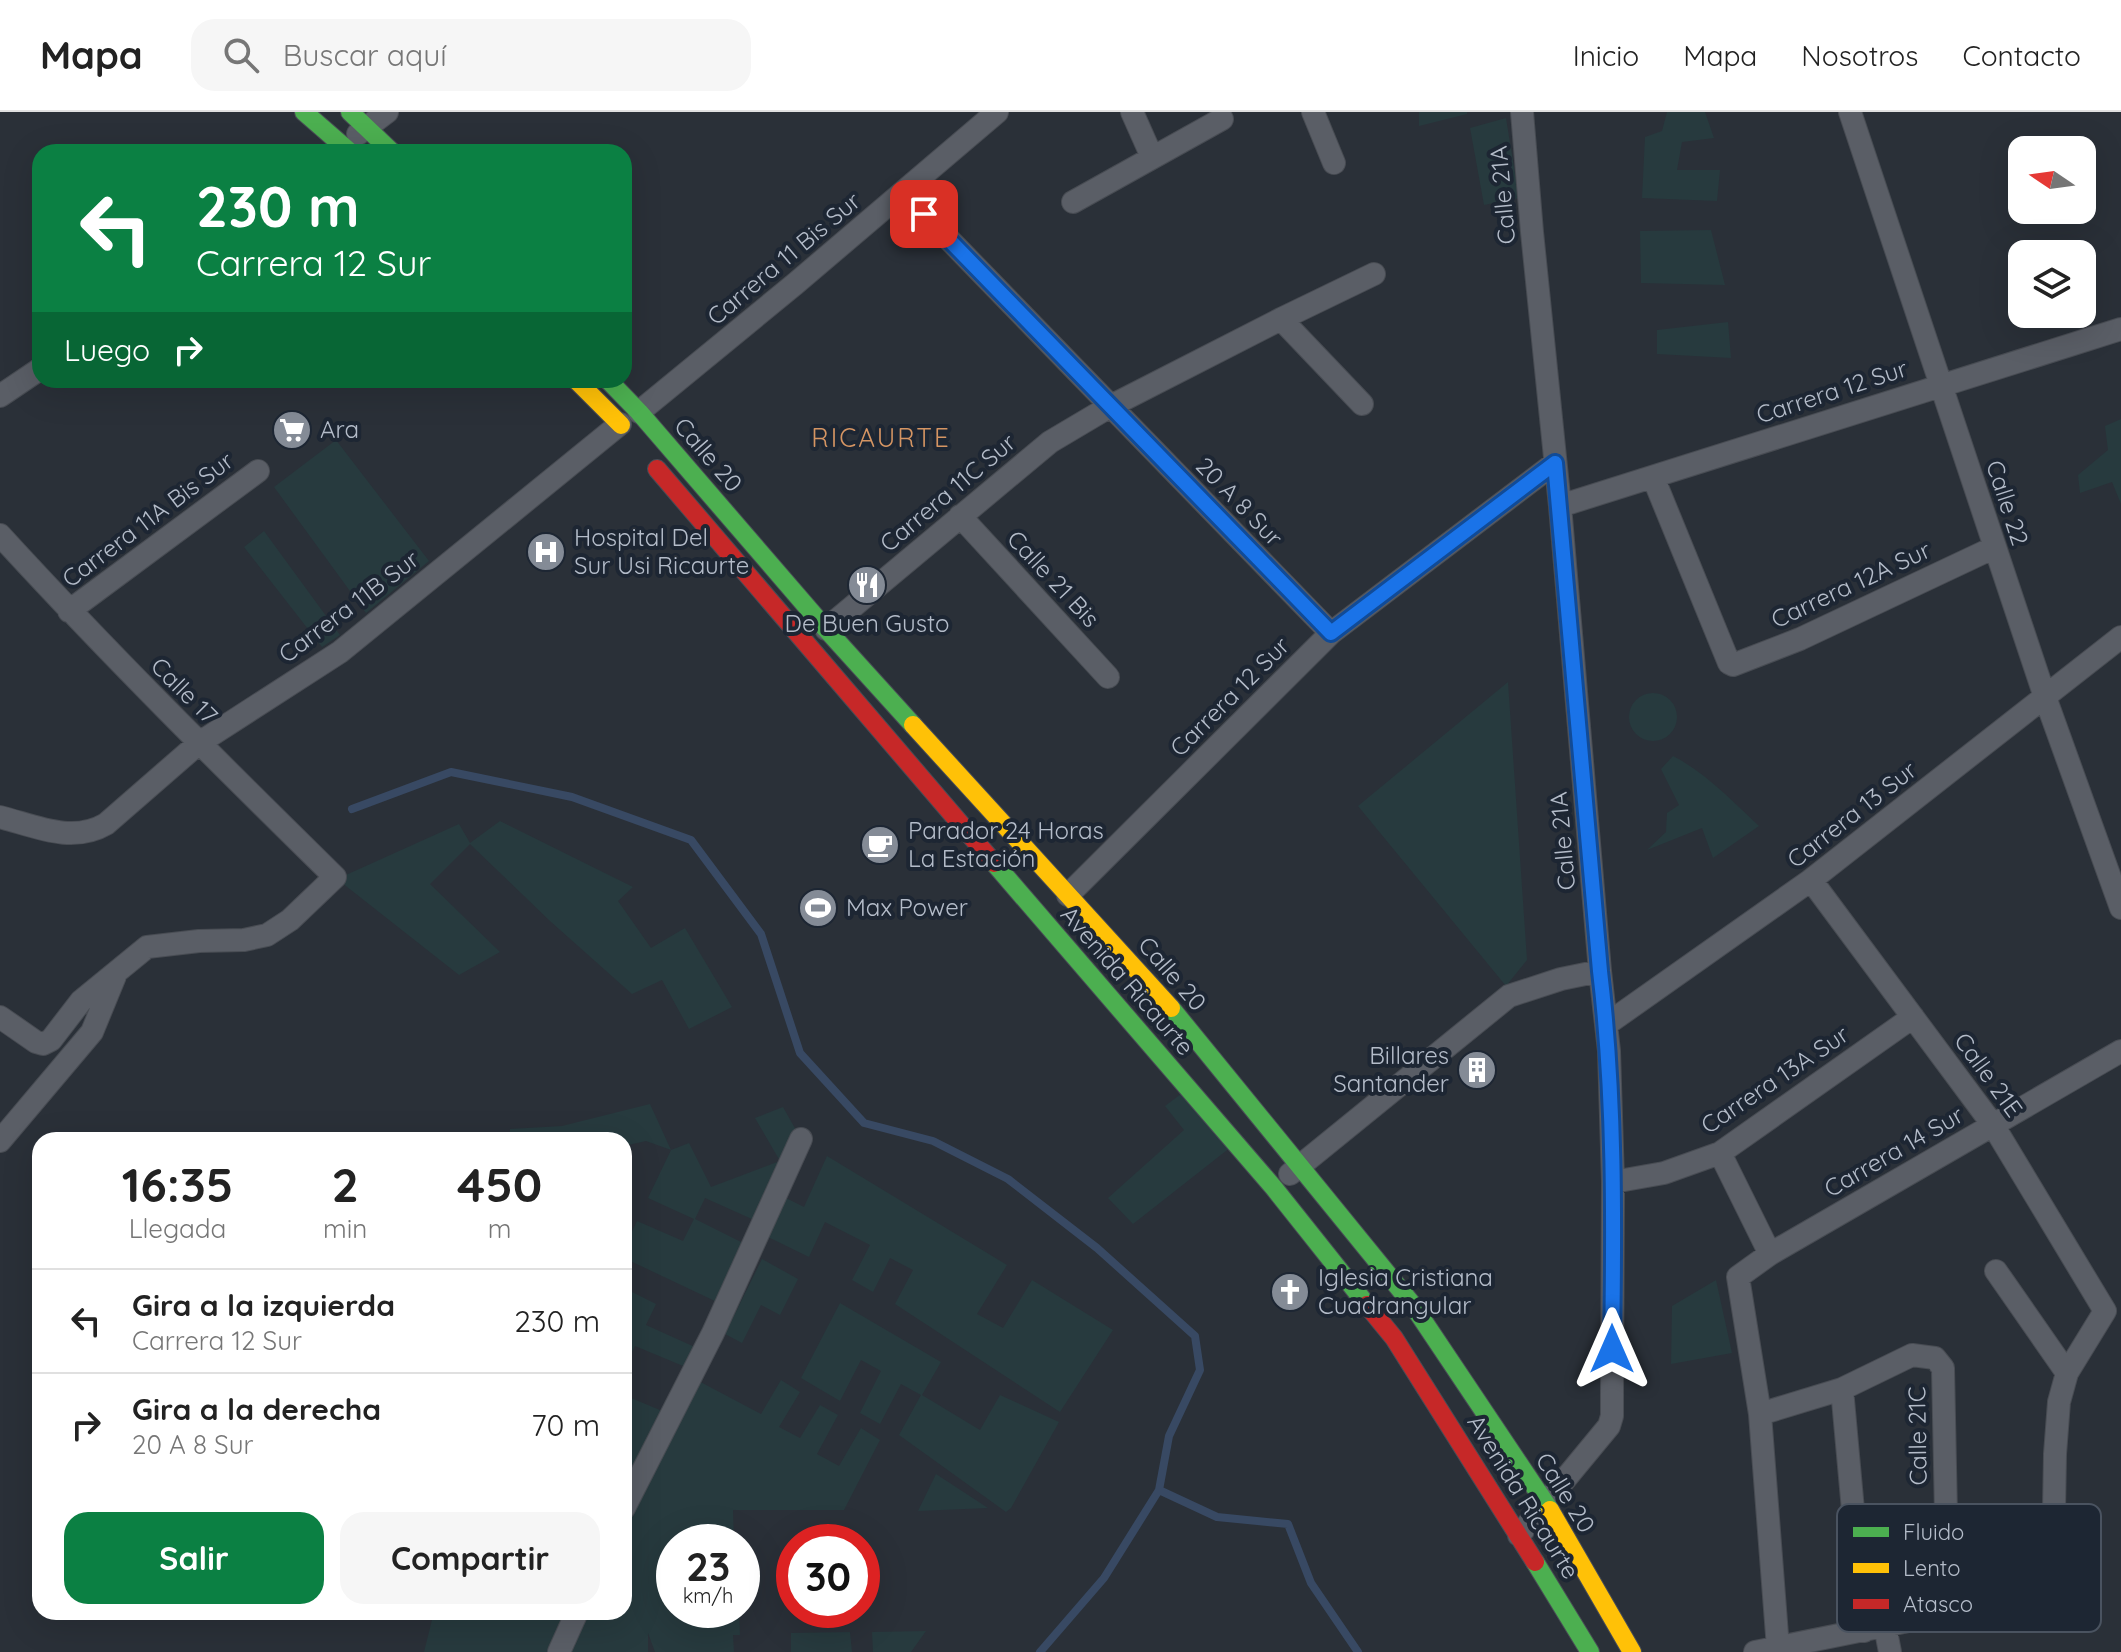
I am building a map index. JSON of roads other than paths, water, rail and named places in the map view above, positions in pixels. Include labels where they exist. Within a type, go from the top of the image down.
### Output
[{"type":"main road","points":[[304,112],[337,144]]},
{"type":"main road","points":[[359,120],[384,144]]},
{"type":"main road","points":[[586,388],[629,424]]},
{"type":"main road","name":"Calle 20","points":[[612,388],[629,424],[826,629],[1156,989],[1412,1304],[1546,1504],[1632,1652]]},
{"type":"main road","name":"Avenida Ricaurte","points":[[648,457],[1274,1188],[1394,1338],[1590,1652]]},
{"type":"street","points":[[346,144],[359,120],[387,112]]},
{"type":"street","name":"Carrera 11 Bis Sur","points":[[629,424],[997,112]]},
{"type":"street","points":[[1132,112],[1152,157]]},
{"type":"street","points":[[1313,112],[1334,163]]},
{"type":"street","name":"Calle 21A","points":[[1519,1535],[1609,1426],[1612,1416],[1613,1182],[1607,1024],[1522,112]]},
{"type":"street","name":"Calle 22","points":[[1850,112],[2045,697],[2121,908]]},
{"type":"street","points":[[1073,202],[1222,119]]},
{"type":"street","name":"20 A 8 Sur","points":[[903,192],[1331,633]]},
{"type":"street","points":[[1109,407],[1374,274]]},
{"type":"street","points":[[1281,319],[1362,404]]},
{"type":"street","name":"Carrera 12 Sur","points":[[1560,506],[2121,329]]},
{"type":"street","points":[[0,396],[32,374]]},
{"type":"street","name":"Carrera 11C Sur","points":[[826,629],[1050,442],[1109,407]]},
{"type":"street","name":"Carrera 11B Sur","points":[[0,817],[59,833],[94,831],[106,824],[199,743],[340,652],[629,424]]},
{"type":"street","name":"Carrera 12 Sur","points":[[1068,895],[1331,633],[1555,463]]},
{"type":"street","name":"Carrera 11A Bis Sur","points":[[69,611],[258,471]]},
{"type":"street","name":"Carrera 12A Sur","points":[[1653,477],[1729,663],[1733,665],[1800,639],[1995,547]]},
{"type":"street","name":"Calle 21 Bis","points":[[960,516],[1108,677]]},
{"type":"street","name":"Calle 17","points":[[0,535],[69,611],[335,877],[290,920],[267,935],[244,940],[147,947],[118,971]]},
{"type":"street","name":"Carrera 13 Sur","points":[[1607,1024],[1811,880],[2121,637]]},
{"type":"street","name":"Calle 21E","points":[[1811,880],[1993,1125],[2105,1311],[2067,1373]]},
{"type":"street","points":[[0,1017],[43,1044],[51,1040],[81,1001],[118,971]]},
{"type":"street","points":[[0,1141],[92,1032],[118,971]]},
{"type":"street","points":[[1274,1188],[1509,996],[1561,979],[1600,971]]},
{"type":"street","name":"Carrera 13A Sur","points":[[1613,1182],[1664,1173],[1720,1153],[1913,1017]]},
{"type":"street","name":"Carrera 14 Sur","points":[[1760,1414],[1738,1277],[1770,1254],[2121,1051]]},
{"type":"street","points":[[632,1492],[713,1333],[801,1139]]},
{"type":"street","points":[[1720,1153],[1770,1254]]},
{"type":"street","points":[[1996,1271],[2067,1373],[2059,1402],[2054,1504]]},
{"type":"street","name":"Calle 21C","points":[[1842,1389],[1912,1355],[1935,1358],[1943,1368],[1946,1504]]},
{"type":"street","points":[[1778,1648],[1760,1414],[1842,1389],[1857,1504]]},
{"type":"street","points":[[1554,1591],[1552,1603],[1569,1652]]},
{"type":"street","points":[[559,1652],[573,1620]]},
{"type":"street","points":[[1755,1652],[1855,1632]]},
{"type":"street","points":[[1877,1632],[1890,1652]]},
{"type":"waterway","points":[[352,809],[451,772],[572,797],[691,840],[761,934],[800,1053],[864,1123],[933,1141],[1008,1179],[1097,1248],[1195,1336],[1200,1370],[1169,1436],[1159,1490],[1217,1517],[1288,1524],[1311,1583],[1358,1652]]},
{"type":"waterway","points":[[1040,1652],[1104,1578],[1159,1490]]},
{"type":"place","name":"Ara","points":[[292,430]]},
{"type":"place","name":"Hospital Del Sur Usi Ricaurte","points":[[546,552]]},
{"type":"place","name":"De Buen Gusto","points":[[867,585]]},
{"type":"place","name":"Parador 24 Horas La Estación","points":[[880,845]]},
{"type":"place","name":"Max Power","points":[[818,908]]},
{"type":"place","name":"Billares Santander","points":[[1477,1070]]},
{"type":"place","name":"Iglesia Cristiana Cuadrangular","points":[[1290,1292]]},
{"type":"district","name":"RICAURTE","points":[[881,438]]}]
